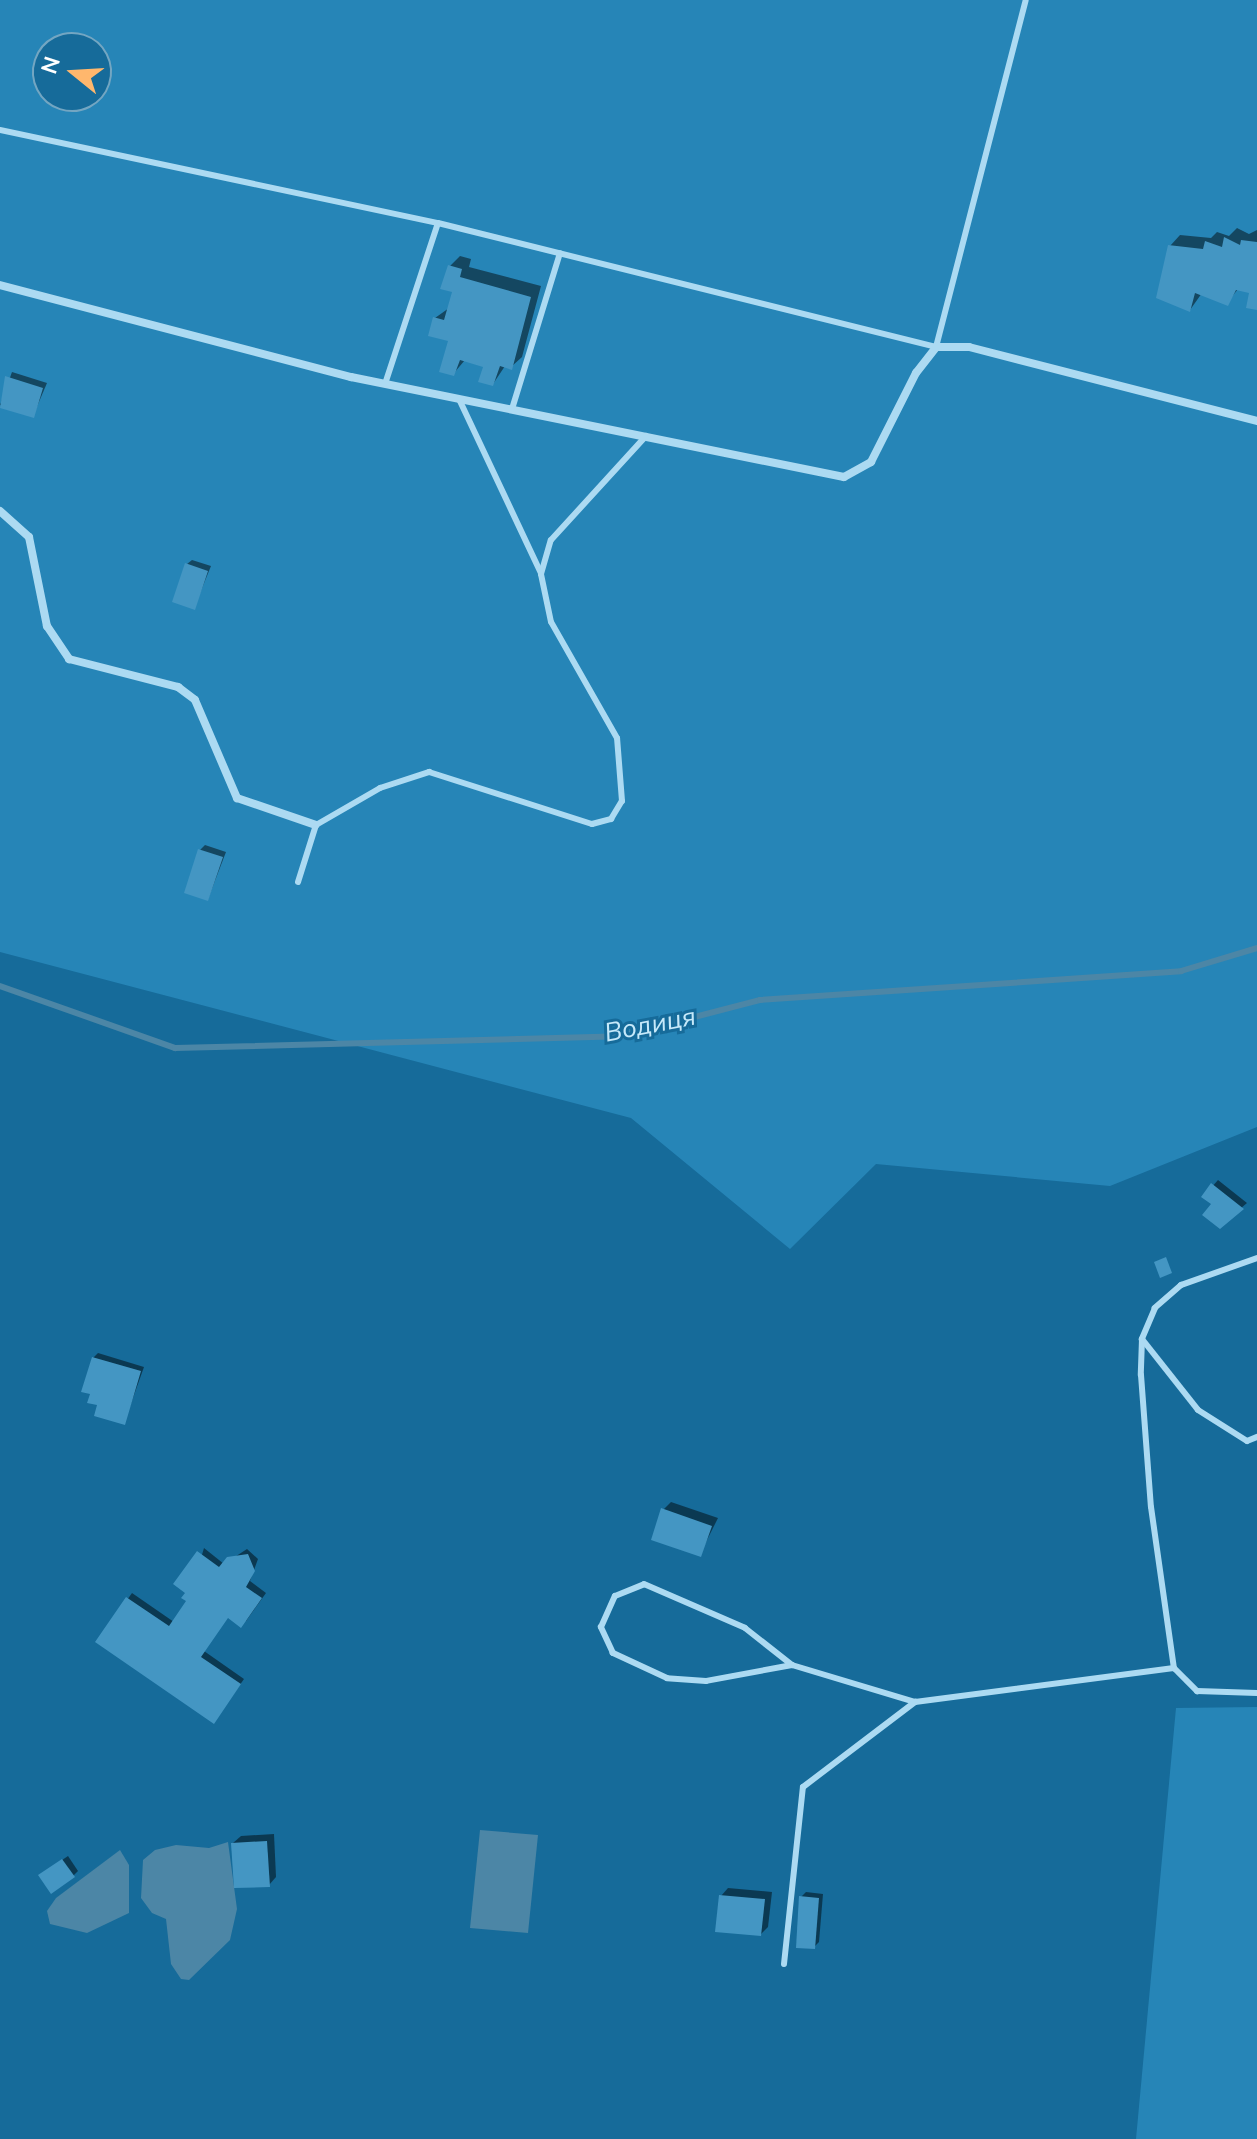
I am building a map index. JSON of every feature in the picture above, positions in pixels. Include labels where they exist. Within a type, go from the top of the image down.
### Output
[{"type":"street","points":[[0,285],[385,384],[844,477],[853,475],[871,462],[916,373],[936,347],[969,347],[1257,420]]},
{"type":"street","points":[[0,511],[29,537],[47,626],[69,659],[178,687],[195,700],[237,798],[316,825]]},
{"type":"lane","points":[[0,130],[438,223],[936,347],[1026,0]]},
{"type":"lane","points":[[385,384],[438,223]]},
{"type":"lane","points":[[512,409],[560,253]]},
{"type":"lane","points":[[298,882],[316,825],[380,788],[429,772],[592,824],[611,819],[622,801],[617,738],[551,622],[541,574],[459,399]]},
{"type":"lane","points":[[541,574],[551,540],[646,436]]},
{"type":"lane","points":[[1257,1258],[1181,1285],[1155,1308],[1142,1339],[1151,1507],[1174,1668],[1197,1691],[1257,1693]]},
{"type":"lane","points":[[1142,1339],[1198,1410],[1247,1441],[1257,1437]]},
{"type":"lane","points":[[792,1665],[706,1681],[667,1678],[613,1653],[601,1627],[615,1596],[628,1586],[644,1584],[745,1628],[792,1665],[915,1702],[1174,1668]]},
{"type":"lane","points":[[784,1964],[803,1787],[915,1702]]},
{"type":"shaded area","points":[[0,0],[1257,0],[1257,1127],[1110,1186],[876,1164],[790,1249],[631,1118],[0,952]]},
{"type":"shaded area","points":[[1257,1707],[1257,2139],[1136,2139],[1176,1708]]},
{"type":"shaded area","points":[[480,1830],[538,1835],[528,1933],[470,1928]]},
{"type":"shaded area","points":[[228,1842],[237,1909],[230,1940],[189,1980],[181,1979],[171,1964],[166,1919],[152,1913],[141,1898],[143,1860],[155,1850],[176,1845],[209,1848]]},
{"type":"shaded area","points":[[120,1850],[129,1865],[129,1913],[87,1933],[50,1924],[47,1911],[56,1898]]},
{"type":"building","points":[[1224,237],[1240,245],[1241,240],[1257,242],[1257,310],[1246,308],[1249,293],[1236,290],[1228,306],[1195,293],[1190,312],[1156,298],[1168,245],[1203,249],[1205,241],[1222,247]]},
{"type":"building","points":[[448,265],[462,269],[460,277],[531,297],[512,370],[500,366],[493,386],[478,382],[483,367],[460,360],[454,376],[439,372],[448,341],[428,336],[433,317],[444,320],[452,292],[440,289]]},
{"type":"building","points":[[5,376],[43,388],[34,418],[0,408]]},
{"type":"building","points":[[185,563],[208,571],[195,610],[172,602]]},
{"type":"building","points":[[198,849],[223,857],[208,901],[184,893]]},
{"type":"building","points":[[1211,1183],[1244,1209],[1220,1229],[1202,1215],[1211,1204],[1201,1197]]},
{"type":"building","points":[[1166,1257],[1172,1273],[1160,1278],[1154,1262]]},
{"type":"building","points":[[92,1357],[141,1371],[125,1425],[94,1416],[97,1405],[87,1403],[90,1394],[81,1392]]},
{"type":"building","points":[[661,1508],[712,1526],[701,1557],[651,1540]]},
{"type":"building","points":[[197,1551],[219,1567],[227,1557],[248,1554],[255,1571],[246,1587],[262,1598],[241,1628],[228,1618],[201,1657],[241,1684],[214,1724],[95,1642],[126,1597],[169,1626],[186,1601],[181,1598],[185,1593],[173,1584]]},
{"type":"building","points":[[267,1841],[270,1887],[234,1888],[231,1843]]},
{"type":"building","points":[[62,1859],[75,1877],[51,1894],[38,1875]]},
{"type":"building","points":[[719,1895],[765,1899],[761,1936],[715,1932]]},
{"type":"building","points":[[799,1896],[819,1898],[815,1949],[796,1948]]},
{"type":"waterway","name":"Водиця","points":[[0,986],[175,1048],[621,1036],[760,1000],[1181,971],[1257,948]]}]
